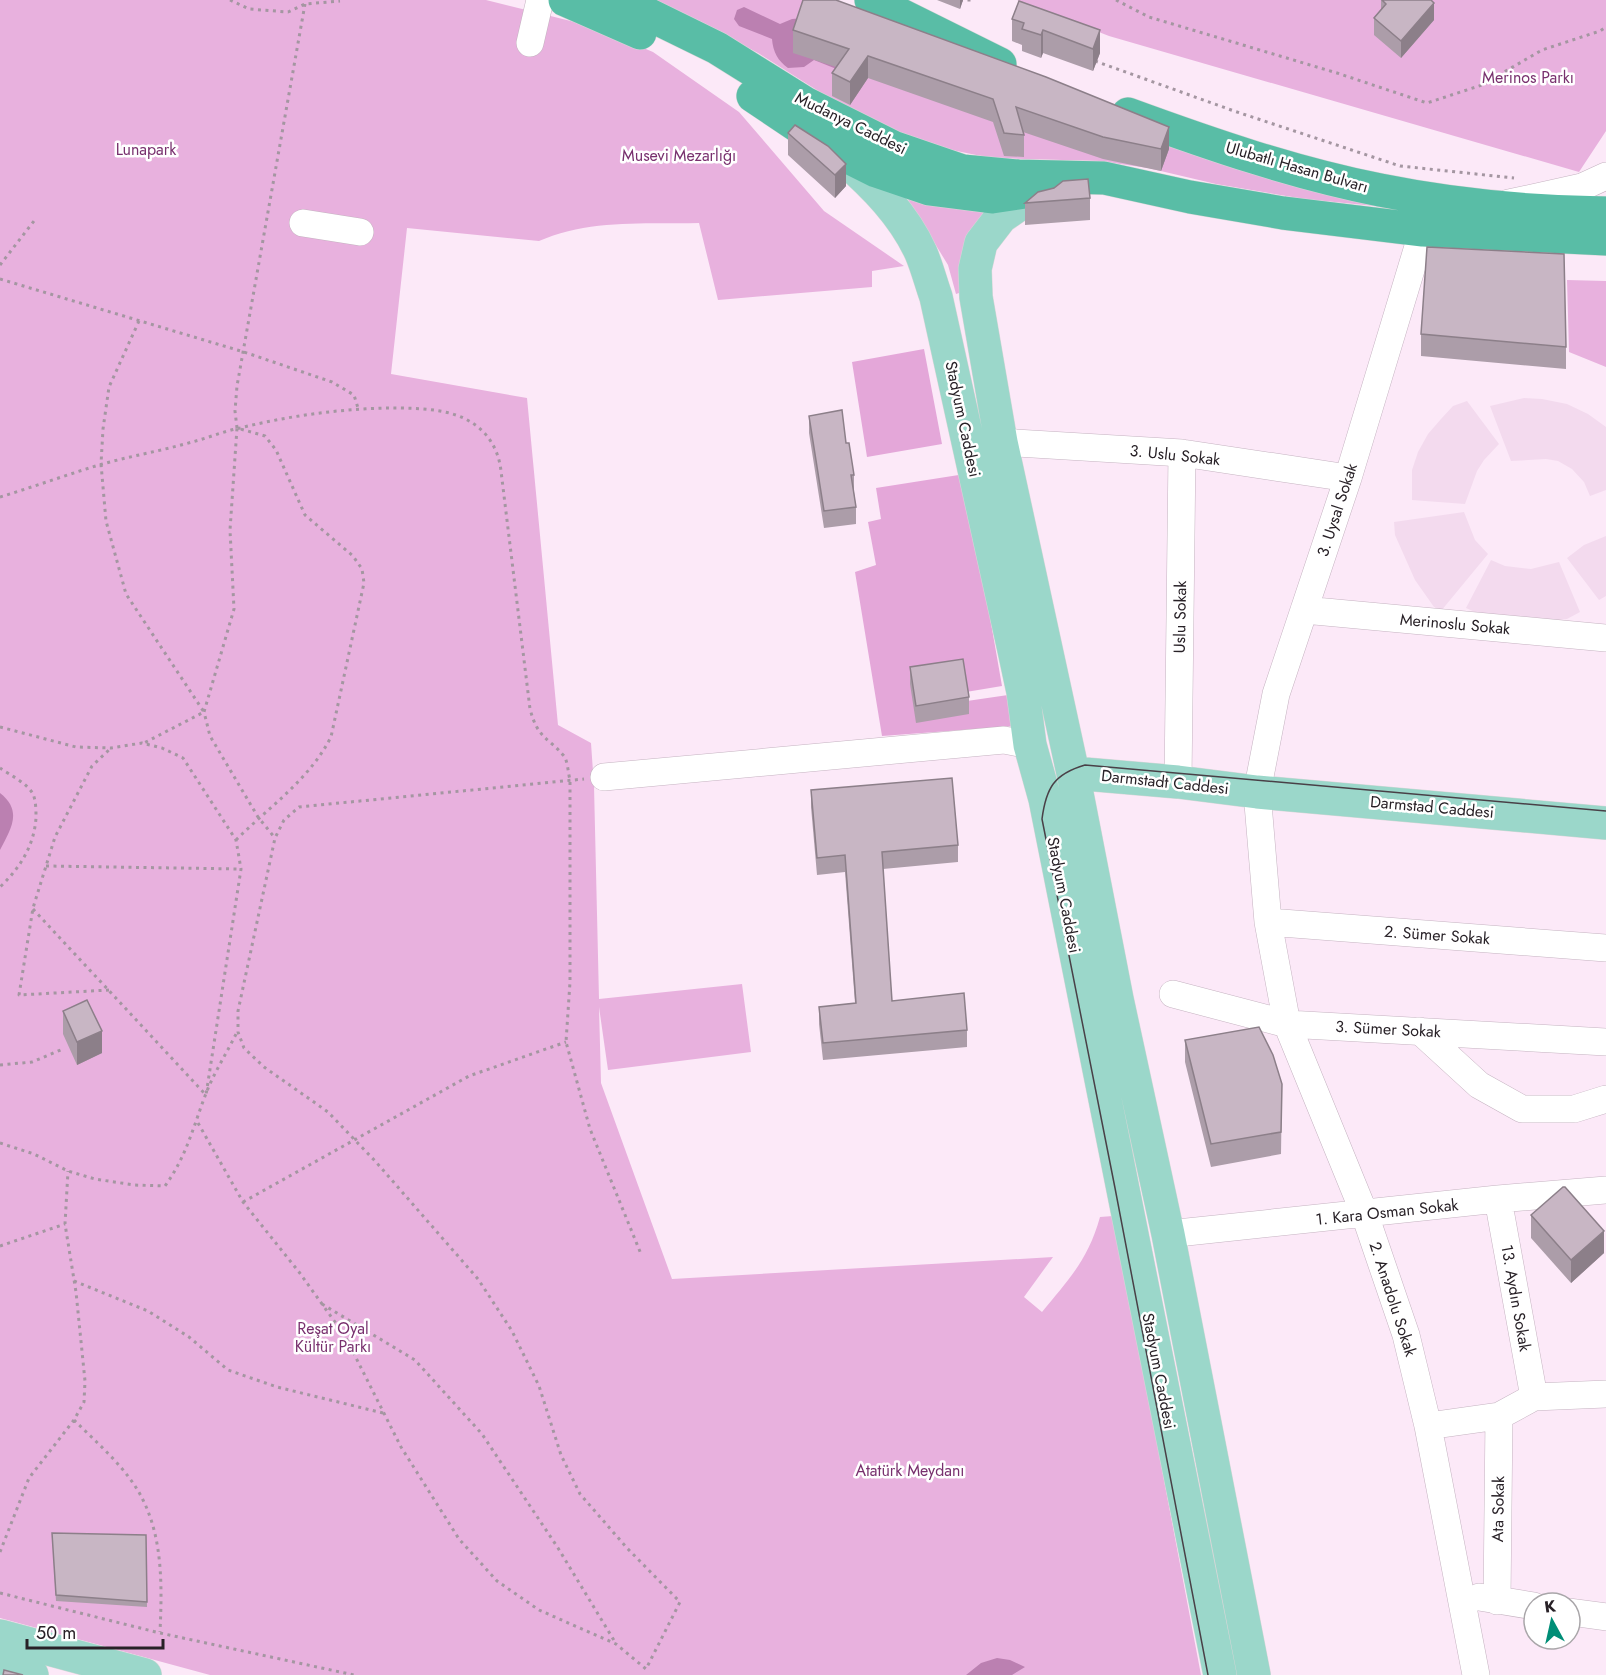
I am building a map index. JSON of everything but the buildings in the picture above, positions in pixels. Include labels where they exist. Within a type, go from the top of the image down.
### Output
[{"type":"highway","points":[[553,0],[607,6]]},
{"type":"highway","points":[[565,0],[607,6],[753,96],[832,149],[876,171],[929,189],[992,197],[1104,178],[1190,197],[1283,213],[1423,230],[1606,239]]},
{"type":"highway","points":[[855,2],[1000,64],[1032,75]]},
{"type":"highway","name":"Mudanya Caddesi","points":[[607,6],[717,48],[805,103],[893,147],[963,171],[1018,176],[1104,178]]},
{"type":"highway","name":"Ulubatlı Hasan Bulvarı","points":[[1097,101],[1181,134],[1292,168],[1380,190],[1491,208],[1606,213]]},
{"type":"highway","points":[[1491,208],[1606,198]]},
{"type":"highway","points":[[1564,238],[1606,245]]},
{"type":"main road","points":[[903,0],[1000,64]]},
{"type":"main road","name":"Stadyum Caddesi","points":[[832,149],[867,179],[897,213],[920,252],[936,297],[1014,650],[1030,745],[1047,811],[1220,1675]]},
{"type":"main road","points":[[1104,178],[1030,197],[1000,217],[981,243],[975,269],[976,297],[1001,442],[1073,773],[1117,999],[1168,1234],[1254,1675]]},
{"type":"main road","name":"Darmstadt Caddesi","points":[[1073,773],[1178,782],[1257,792]]},
{"type":"main road","name":"Darmstad Caddesi","points":[[1257,792],[1606,823]]},
{"type":"main road","points":[[0,1636],[145,1675]]},
{"type":"main road","points":[[0,1667],[32,1675]]},
{"type":"street","points":[[530,43],[540,0]]},
{"type":"street","points":[[1491,208],[1582,186],[1606,176]]},
{"type":"street","points":[[303,223],[360,232]]},
{"type":"street","name":"3. Uysal Sokak","points":[[1257,792],[1276,694],[1348,478],[1423,230]]},
{"type":"street","name":"3. Uslu Sokak","points":[[1001,442],[1182,453],[1348,478]]},
{"type":"street","name":"Uslu Sokak","points":[[1178,782],[1182,453]]},
{"type":"street","name":"Merinoslu Sokak","points":[[1304,610],[1606,638]]},
{"type":"street","points":[[604,777],[1004,740],[1030,745]]},
{"type":"street","name":"2. Anadolu Sokak","points":[[1257,792],[1268,922],[1287,1024],[1365,1215],[1406,1335],[1428,1426],[1476,1675]]},
{"type":"street","name":"2. Sümer Sokak","points":[[1268,922],[1606,948]]},
{"type":"street","name":"3. Sümer Sokak","points":[[1173,994],[1287,1024],[1606,1042]]},
{"type":"street","points":[[1420,1031],[1479,1086],[1521,1109],[1574,1109],[1606,1099]]},
{"type":"street","name":"1. Kara Osman Sokak","points":[[1168,1234],[1365,1215],[1498,1199],[1606,1190]]},
{"type":"street","name":"13. Aydın Sokak","points":[[1498,1199],[1534,1396]]},
{"type":"street","points":[[1428,1426],[1499,1416],[1534,1396],[1606,1394]]},
{"type":"street","name":"Ata Sokak","points":[[1497,1601],[1499,1416]]},
{"type":"street","points":[[1460,1593],[1522,1604]]},
{"type":"street","points":[[1582,1614],[1606,1617]]},
{"type":"path","points":[[230,0],[249,9],[288,12],[304,4],[340,1]]},
{"type":"path","points":[[960,0],[974,0]]},
{"type":"path","points":[[1116,0],[1149,17],[1337,73],[1427,104],[1482,85],[1542,50],[1606,27]]},
{"type":"path","points":[[0,727],[76,747],[111,748],[142,743],[204,712],[234,609],[230,530],[237,428],[235,411],[304,4]]},
{"type":"path","points":[[1088,58],[1234,111],[1400,166],[1517,178]]},
{"type":"path","points":[[0,265],[34,221]]},
{"type":"path","points":[[0,279],[244,352],[333,382],[354,395],[358,408]]},
{"type":"path","points":[[139,321],[109,387],[101,464],[106,521],[126,594],[204,712],[210,736],[258,817],[275,838]]},
{"type":"path","points":[[0,498],[101,464],[237,428],[287,417],[358,408],[402,408],[440,411],[457,415],[476,425],[495,446],[499,455],[530,709],[534,725],[565,758],[570,780],[570,982],[566,1042],[590,1129],[641,1254]]},
{"type":"path","points":[[236,840],[258,817],[287,794],[321,756],[331,737],[364,583],[362,569],[353,556],[305,515],[276,450],[265,436],[237,428]]},
{"type":"path","points":[[0,1143],[95,1179],[134,1185],[165,1186],[178,1168],[198,1123],[206,1095],[241,869],[236,840],[183,758],[162,748],[142,743]]},
{"type":"path","points":[[109,990],[20,995],[33,909],[55,837],[92,766],[111,748]]},
{"type":"path","points":[[0,768],[33,794],[36,809],[35,831],[28,851],[14,874],[0,887]]},
{"type":"path","points":[[198,1123],[243,1202],[345,1336],[401,1447],[459,1539],[498,1581],[539,1610],[616,1644],[646,1669],[680,1602],[627,1548],[580,1494],[561,1455],[539,1386],[512,1331],[478,1280],[355,1139],[328,1112],[264,1067],[244,1048],[238,1032],[238,1011],[275,838],[284,820],[299,807],[604,777]]},
{"type":"path","points":[[46,866],[241,869]]},
{"type":"path","points":[[33,909],[206,1095]]},
{"type":"path","points":[[206,1095],[238,1032]]},
{"type":"path","points":[[243,1202],[469,1076],[566,1042]]},
{"type":"path","points":[[0,1065],[32,1062],[63,1048]]},
{"type":"path","points":[[0,1552],[29,1478],[74,1420],[84,1402],[85,1381],[65,1224],[68,1170]]},
{"type":"path","points":[[0,1246],[65,1224]]},
{"type":"path","points":[[74,1281],[148,1311],[189,1337],[228,1370],[278,1387],[384,1414]]},
{"type":"path","points":[[320,1303],[415,1360],[482,1434],[558,1548],[616,1644]]},
{"type":"path","points":[[74,1420],[118,1464],[143,1499],[156,1537],[161,1596],[160,1633]]},
{"type":"path","points":[[0,1593],[160,1633],[354,1675]]},
{"type":"shaded area","points":[[744,7],[780,24],[792,19],[803,18],[839,70],[814,60],[804,67],[788,68],[777,56],[772,39],[739,26],[734,19],[737,10]]},
{"type":"shaded area","points":[[924,349],[942,444],[867,457],[852,362]]},
{"type":"shaded area","points":[[1524,398],[1567,404],[1588,414],[1606,427],[1606,490],[1590,496],[1584,482],[1572,469],[1558,461],[1546,459],[1511,461],[1490,406]]},
{"type":"shaded area","points":[[1467,401],[1499,444],[1477,471],[1465,504],[1412,500],[1412,470],[1418,452],[1428,434],[1453,406]]},
{"type":"shaded area","points":[[965,474],[1002,686],[966,692],[967,701],[1008,695],[1015,726],[882,736],[855,572],[876,565],[868,522],[881,519],[876,488]]},
{"type":"shaded area","points":[[1464,512],[1475,540],[1488,554],[1441,611],[1434,607],[1415,580],[1395,535],[1394,522]]},
{"type":"shaded area","points":[[1606,536],[1606,596],[1599,600],[1567,558],[1584,545]]},
{"type":"shaded area","points":[[1491,560],[1505,566],[1531,569],[1559,562],[1580,612],[1567,619],[1540,622],[1484,616],[1466,608]]},
{"type":"shaded area","points":[[0,793],[11,807],[13,820],[0,850]]},
{"type":"shaded area","points":[[997,1658],[1010,1660],[1025,1667],[1012,1675],[966,1675],[981,1663]]},
{"type":"green space","name":"Reşat Oyal Kültür Parkı","points":[[0,0],[486,0],[591,26],[653,52],[739,112],[824,211],[904,266],[872,271],[872,287],[718,300],[699,223],[597,226],[577,229],[539,241],[407,228],[391,374],[527,398],[558,725],[591,743],[599,999],[742,984],[751,1052],[608,1070],[599,1007],[601,1083],[672,1279],[1053,1257],[1024,1297],[1042,1312],[1069,1279],[1083,1257],[1100,1217],[1113,1216],[1201,1675],[210,1675],[0,1618]]},
{"type":"green space","points":[[656,0],[810,0],[1136,119],[1547,223],[1304,199],[1216,184],[1148,168],[1099,161],[991,158],[937,147],[895,131],[823,94],[758,53]]},
{"type":"green space","name":"Merinos Parkı","points":[[1017,0],[1606,0],[1606,131],[1579,172],[1109,36]]},
{"type":"green space","points":[[1016,193],[962,292],[956,294],[948,265],[907,198]]},
{"type":"green space","points":[[1567,280],[1606,281],[1606,367],[1569,352]]},
{"type":"tram line","points":[[1208,1675],[1042,819],[1049,791],[1059,778],[1085,765],[1606,811]]},
{"type":"park label","name":"Lunapark","points":[[146,149]]},
{"type":"park label","name":"Musevi Mezarlığı","points":[[679,155]]},
{"type":"park label","name":"Atatürk Meydanı","points":[[910,1470]]}]
